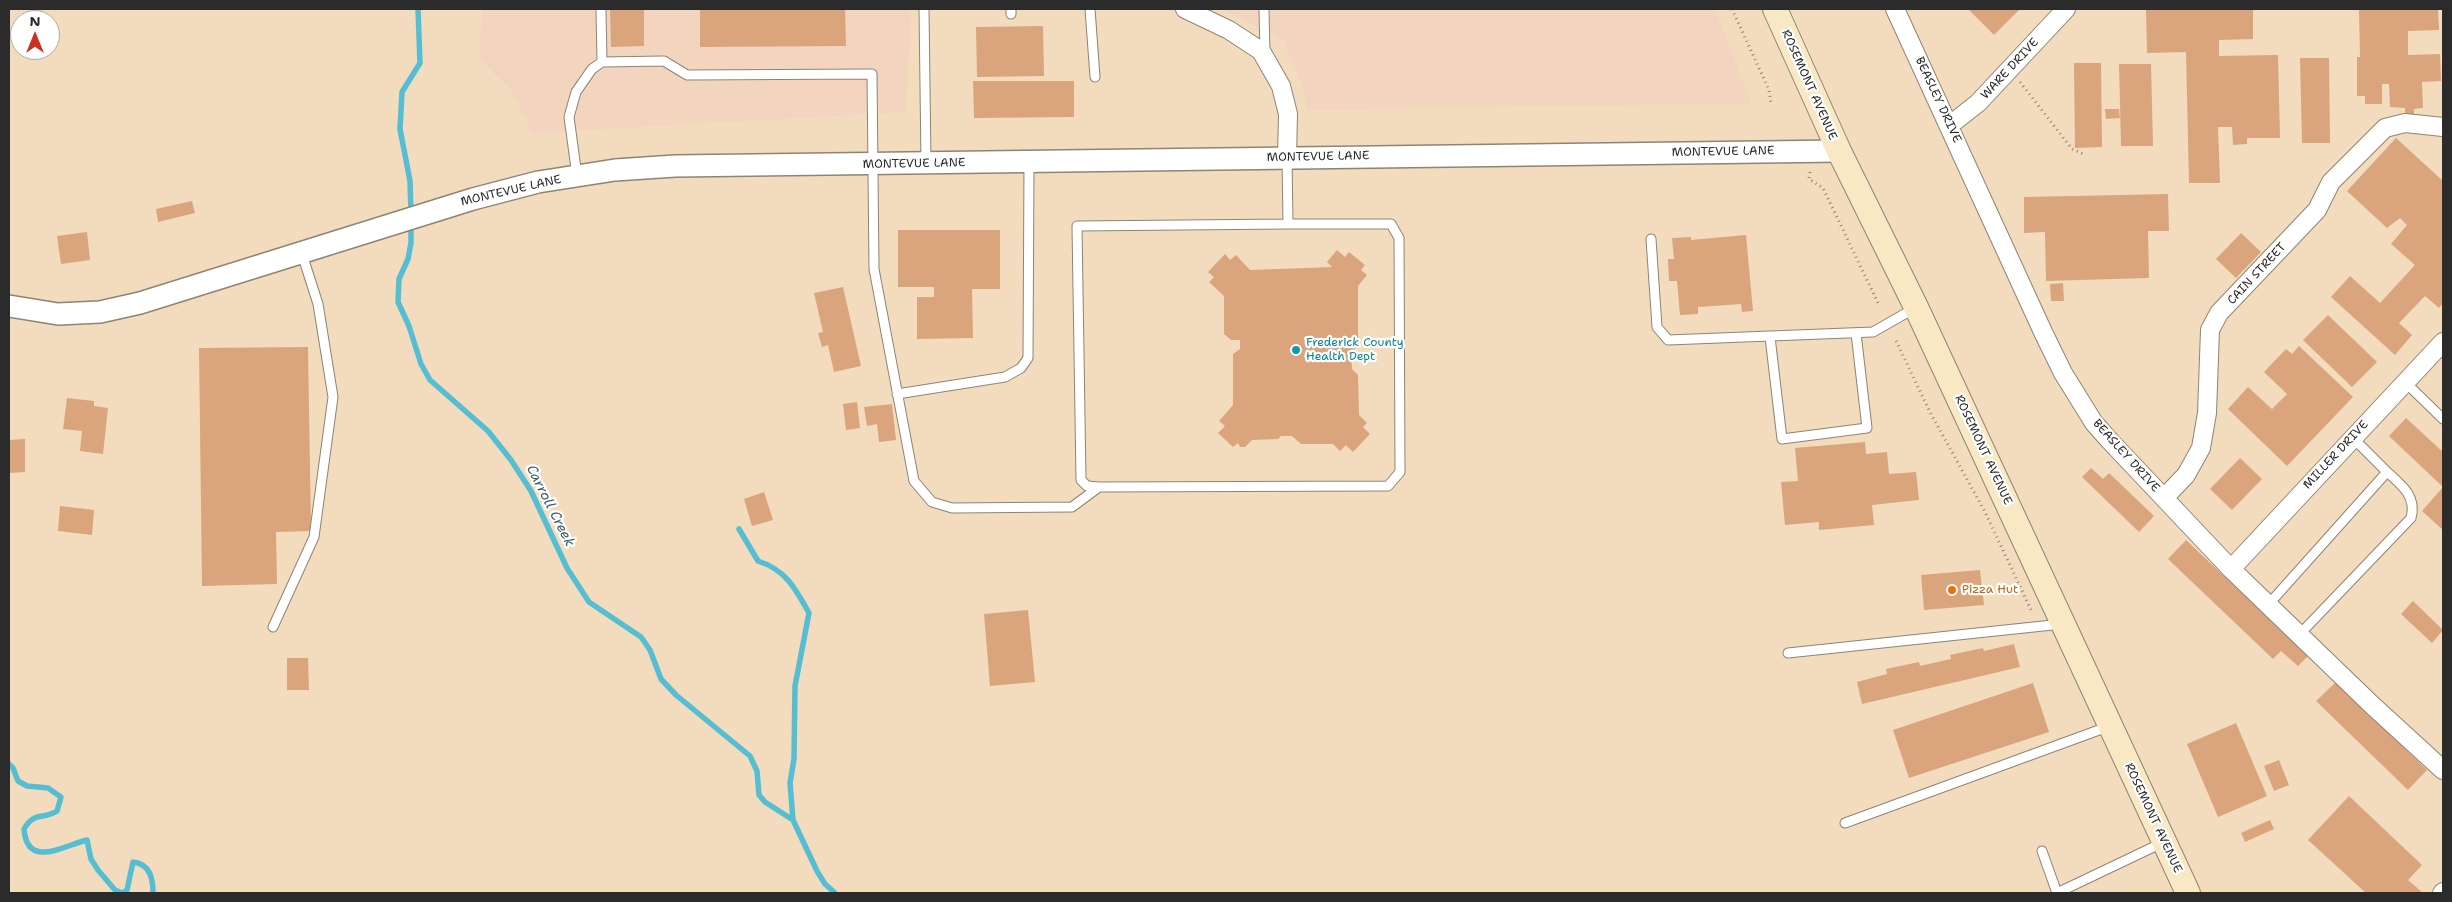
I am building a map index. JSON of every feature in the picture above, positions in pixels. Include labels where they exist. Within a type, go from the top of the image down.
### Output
[{"type":"main road","name":"ROSEMONT AVENUE","points":[[1775,9],[1839,151],[1916,308],[2188,893]]},
{"type":"street","points":[[1185,9],[1229,30],[1261,51],[1281,86],[1288,114],[1287,158]]},
{"type":"street","name":"BEASLEY DRIVE","points":[[1895,9],[1950,124],[2006,252],[2063,373],[2094,424],[2230,569],[2443,770]]},
{"type":"street","name":"WARE DRIVE","points":[[1950,124],[1978,103],[2066,9]]},
{"type":"street","name":"CAIN STREET","points":[[2164,498],[2186,475],[2201,448],[2207,412],[2210,330],[2219,313],[2317,210],[2331,182],[2385,128],[2405,123],[2443,127]]},
{"type":"street","name":"MONTEVUE LANE","points":[[9,306],[58,314],[100,312],[140,303],[302,254],[474,198],[538,182],[615,170],[674,166],[1839,151]]},
{"type":"street","name":"MILLER DRIVE","points":[[2230,569],[2443,342]]},
{"type":"lane","points":[[601,9],[602,62]]},
{"type":"lane","points":[[924,9],[926,164]]},
{"type":"lane","points":[[1090,9],[1095,78]]},
{"type":"lane","points":[[1264,9],[1265,58]]},
{"type":"lane","points":[[577,176],[569,117],[576,92],[592,69],[602,62],[664,61],[687,75],[872,74],[874,269],[914,481],[932,502],[952,508],[1072,507],[1099,487]]},
{"type":"lane","points":[[1287,158],[1288,224]]},
{"type":"lane","points":[[897,394],[1005,377],[1021,368],[1028,358],[1029,162]]},
{"type":"lane","points":[[1391,224],[1399,238],[1400,472],[1388,486],[1099,487],[1087,486],[1081,480],[1077,226],[1391,224]]},
{"type":"lane","points":[[1651,239],[1657,327],[1668,340],[1873,332],[1916,308]]},
{"type":"lane","points":[[273,626],[314,537],[333,397],[318,304],[302,254]]},
{"type":"lane","points":[[1770,337],[1782,439],[1867,428],[1856,333]]},
{"type":"lane","points":[[2404,382],[2443,420]]},
{"type":"lane","points":[[2299,635],[2411,518],[2413,502],[2406,489],[2352,437]]},
{"type":"lane","points":[[2268,605],[2387,472]]},
{"type":"lane","points":[[1788,653],[2063,624]]},
{"type":"lane","points":[[1845,823],[2110,726]]},
{"type":"lane","points":[[2042,851],[2057,893],[2164,842]]},
{"type":"path","points":[[1732,9],[1769,90],[1772,103]]},
{"type":"path","points":[[2018,79],[2072,149],[2083,154]]},
{"type":"path","points":[[1810,172],[1809,179],[1823,188],[1879,305]]},
{"type":"path","points":[[1896,341],[1931,414],[1985,512],[2031,610]]},
{"type":"shaded area","points":[[483,9],[911,9],[906,112],[532,133],[510,89],[479,59]]},
{"type":"shaded area","points":[[1222,9],[1714,9],[1752,103],[1307,110],[1304,89],[1284,41]]},
{"type":"building","points":[[610,9],[644,9],[644,46],[611,47]]},
{"type":"building","points":[[700,9],[845,9],[846,46],[700,47]]},
{"type":"building","points":[[1968,9],[2020,9],[1994,35]]},
{"type":"building","points":[[2146,9],[2253,9],[2253,39],[2219,40],[2219,56],[2278,55],[2280,138],[2247,138],[2247,144],[2233,145],[2232,127],[2218,127],[2220,183],[2189,183],[2186,52],[2147,53]]},
{"type":"building","points":[[2359,9],[2438,9],[2439,30],[2408,31],[2408,55],[2440,54],[2441,81],[2422,82],[2423,108],[2414,109],[2414,116],[2405,117],[2405,108],[2390,107],[2389,84],[2382,84],[2382,104],[2365,104],[2365,96],[2357,96],[2357,57],[2360,57]]},
{"type":"building","points":[[1043,26],[1044,76],[977,77],[976,27]]},
{"type":"building","points":[[2300,58],[2329,58],[2330,143],[2302,143]]},
{"type":"building","points":[[2074,63],[2101,63],[2102,147],[2075,148]]},
{"type":"building","points":[[2119,64],[2151,64],[2153,146],[2121,146]]},
{"type":"building","points":[[973,81],[1074,81],[1074,117],[974,118]]},
{"type":"building","points":[[2105,109],[2119,109],[2120,118],[2106,119]]},
{"type":"building","points":[[2396,138],[2443,181],[2443,303],[2439,308],[2425,296],[2399,323],[2412,335],[2395,355],[2331,297],[2350,276],[2380,303],[2415,265],[2391,244],[2407,225],[2400,218],[2387,228],[2347,191]]},
{"type":"building","points":[[2168,194],[2169,231],[2148,231],[2149,278],[2046,281],[2045,232],[2024,233],[2024,197]]},
{"type":"building","points":[[192,201],[195,213],[158,222],[156,209]]},
{"type":"building","points":[[898,230],[1000,230],[1000,289],[972,289],[973,338],[917,339],[917,297],[934,297],[934,287],[898,287]]},
{"type":"building","points":[[87,232],[90,260],[61,264],[57,236]]},
{"type":"building","points":[[2241,233],[2261,252],[2236,278],[2216,259]]},
{"type":"building","points":[[1746,235],[1753,311],[1742,312],[1741,304],[1698,307],[1698,314],[1680,315],[1677,281],[1669,281],[1668,259],[1674,259],[1672,238],[1691,237],[1691,240]]},
{"type":"building","name":"Frederick County Health Dept","points":[[1337,250],[1345,257],[1349,252],[1365,265],[1361,270],[1367,275],[1358,286],[1358,346],[1351,352],[1352,369],[1358,375],[1359,415],[1367,423],[1363,427],[1370,434],[1353,452],[1346,445],[1340,451],[1333,444],[1301,444],[1292,436],[1281,436],[1278,439],[1252,440],[1245,447],[1240,447],[1238,443],[1233,447],[1218,433],[1225,426],[1219,421],[1233,405],[1233,354],[1240,349],[1240,340],[1231,340],[1224,334],[1224,296],[1209,282],[1214,277],[1208,272],[1225,254],[1230,260],[1236,255],[1250,270],[1332,267],[1327,262]]},
{"type":"building","points":[[2063,283],[2064,301],[2051,301],[2050,284]]},
{"type":"building","points":[[843,287],[861,366],[834,372],[828,345],[822,347],[818,333],[823,332],[814,293]]},
{"type":"building","points":[[2328,315],[2377,362],[2352,387],[2303,340]]},
{"type":"building","points":[[2299,346],[2353,397],[2287,466],[2228,409],[2248,387],[2272,409],[2287,394],[2264,372],[2286,349],[2292,354]]},
{"type":"building","points":[[308,347],[311,531],[276,532],[277,584],[202,586],[199,348]]},
{"type":"building","points":[[67,398],[94,401],[94,406],[108,408],[103,454],[80,451],[82,431],[63,429]]},
{"type":"building","points":[[857,402],[860,428],[846,430],[843,404]]},
{"type":"building","points":[[892,404],[896,440],[879,442],[877,424],[867,426],[864,407]]},
{"type":"building","points":[[2406,418],[2443,452],[2443,487],[2389,436]]},
{"type":"building","points":[[25,439],[25,472],[9,473],[9,440]]},
{"type":"building","points":[[1865,442],[1866,454],[1887,452],[1889,474],[1916,472],[1919,500],[1872,505],[1874,525],[1819,530],[1819,522],[1785,525],[1781,482],[1798,481],[1795,448]]},
{"type":"building","points":[[2240,458],[2262,479],[2232,510],[2210,489]]},
{"type":"building","points":[[2091,468],[2103,479],[2109,473],[2154,516],[2139,532],[2082,477]]},
{"type":"building","points":[[2443,487],[2443,530],[2422,511]]},
{"type":"building","points":[[764,492],[773,520],[752,526],[744,499]]},
{"type":"building","points":[[60,506],[94,510],[92,535],[58,531]]},
{"type":"building","points":[[2186,540],[2308,656],[2298,666],[2281,651],[2273,659],[2168,559]]},
{"type":"building","name":"Pizza Hut","points":[[1980,570],[1984,605],[1924,610],[1921,575]]},
{"type":"building","points":[[2413,601],[2443,630],[2432,643],[2401,614]]},
{"type":"building","points":[[1028,610],[1035,682],[990,686],[984,614]]},
{"type":"building","points":[[2014,644],[2020,667],[1862,704],[1857,682],[1887,674],[1886,669],[1919,662],[1920,666],[1951,659],[1950,655],[1983,648],[1984,651]]},
{"type":"building","points":[[287,658],[308,658],[309,690],[287,690]]},
{"type":"building","points":[[2336,682],[2427,770],[2408,790],[2316,701]]},
{"type":"building","points":[[2033,683],[2049,732],[1909,778],[1893,730]]},
{"type":"building","points":[[2236,723],[2267,796],[2218,817],[2187,744]]},
{"type":"building","points":[[2279,760],[2289,785],[2274,791],[2264,766]]},
{"type":"building","points":[[2349,796],[2422,865],[2408,880],[2423,893],[2366,893],[2308,840]]},
{"type":"building","points":[[2270,820],[2274,829],[2245,842],[2241,833]]},
{"type":"waterway","name":"Carroll Creek","points":[[411,213],[410,181],[400,129],[402,92],[420,63],[418,9]]},
{"type":"waterway","name":"Carroll Creek","points":[[411,222],[411,243],[408,259],[399,279],[398,302],[409,326],[421,364],[430,380],[488,431],[511,460],[531,491],[567,568],[589,602],[641,637],[650,650],[661,679],[676,695],[750,756],[757,771],[759,795],[765,802],[793,820],[817,871],[825,884],[835,893]]},
{"type":"waterway","points":[[739,529],[758,561],[776,569],[789,581],[809,613],[795,686],[794,759],[790,783],[793,820]]},
{"type":"waterway","points":[[9,764],[13,768],[18,781],[27,786],[48,788],[61,797],[57,811],[31,820],[24,829],[27,841],[32,849],[39,852],[48,852],[87,840],[91,859],[115,890],[122,893],[127,890],[133,862],[139,863],[147,869],[151,877],[153,893]]},
{"type":"place","name":"Frederick County Health Dept","points":[[1296,350]]},
{"type":"place","name":"Pizza Hut","points":[[1952,590]]}]
